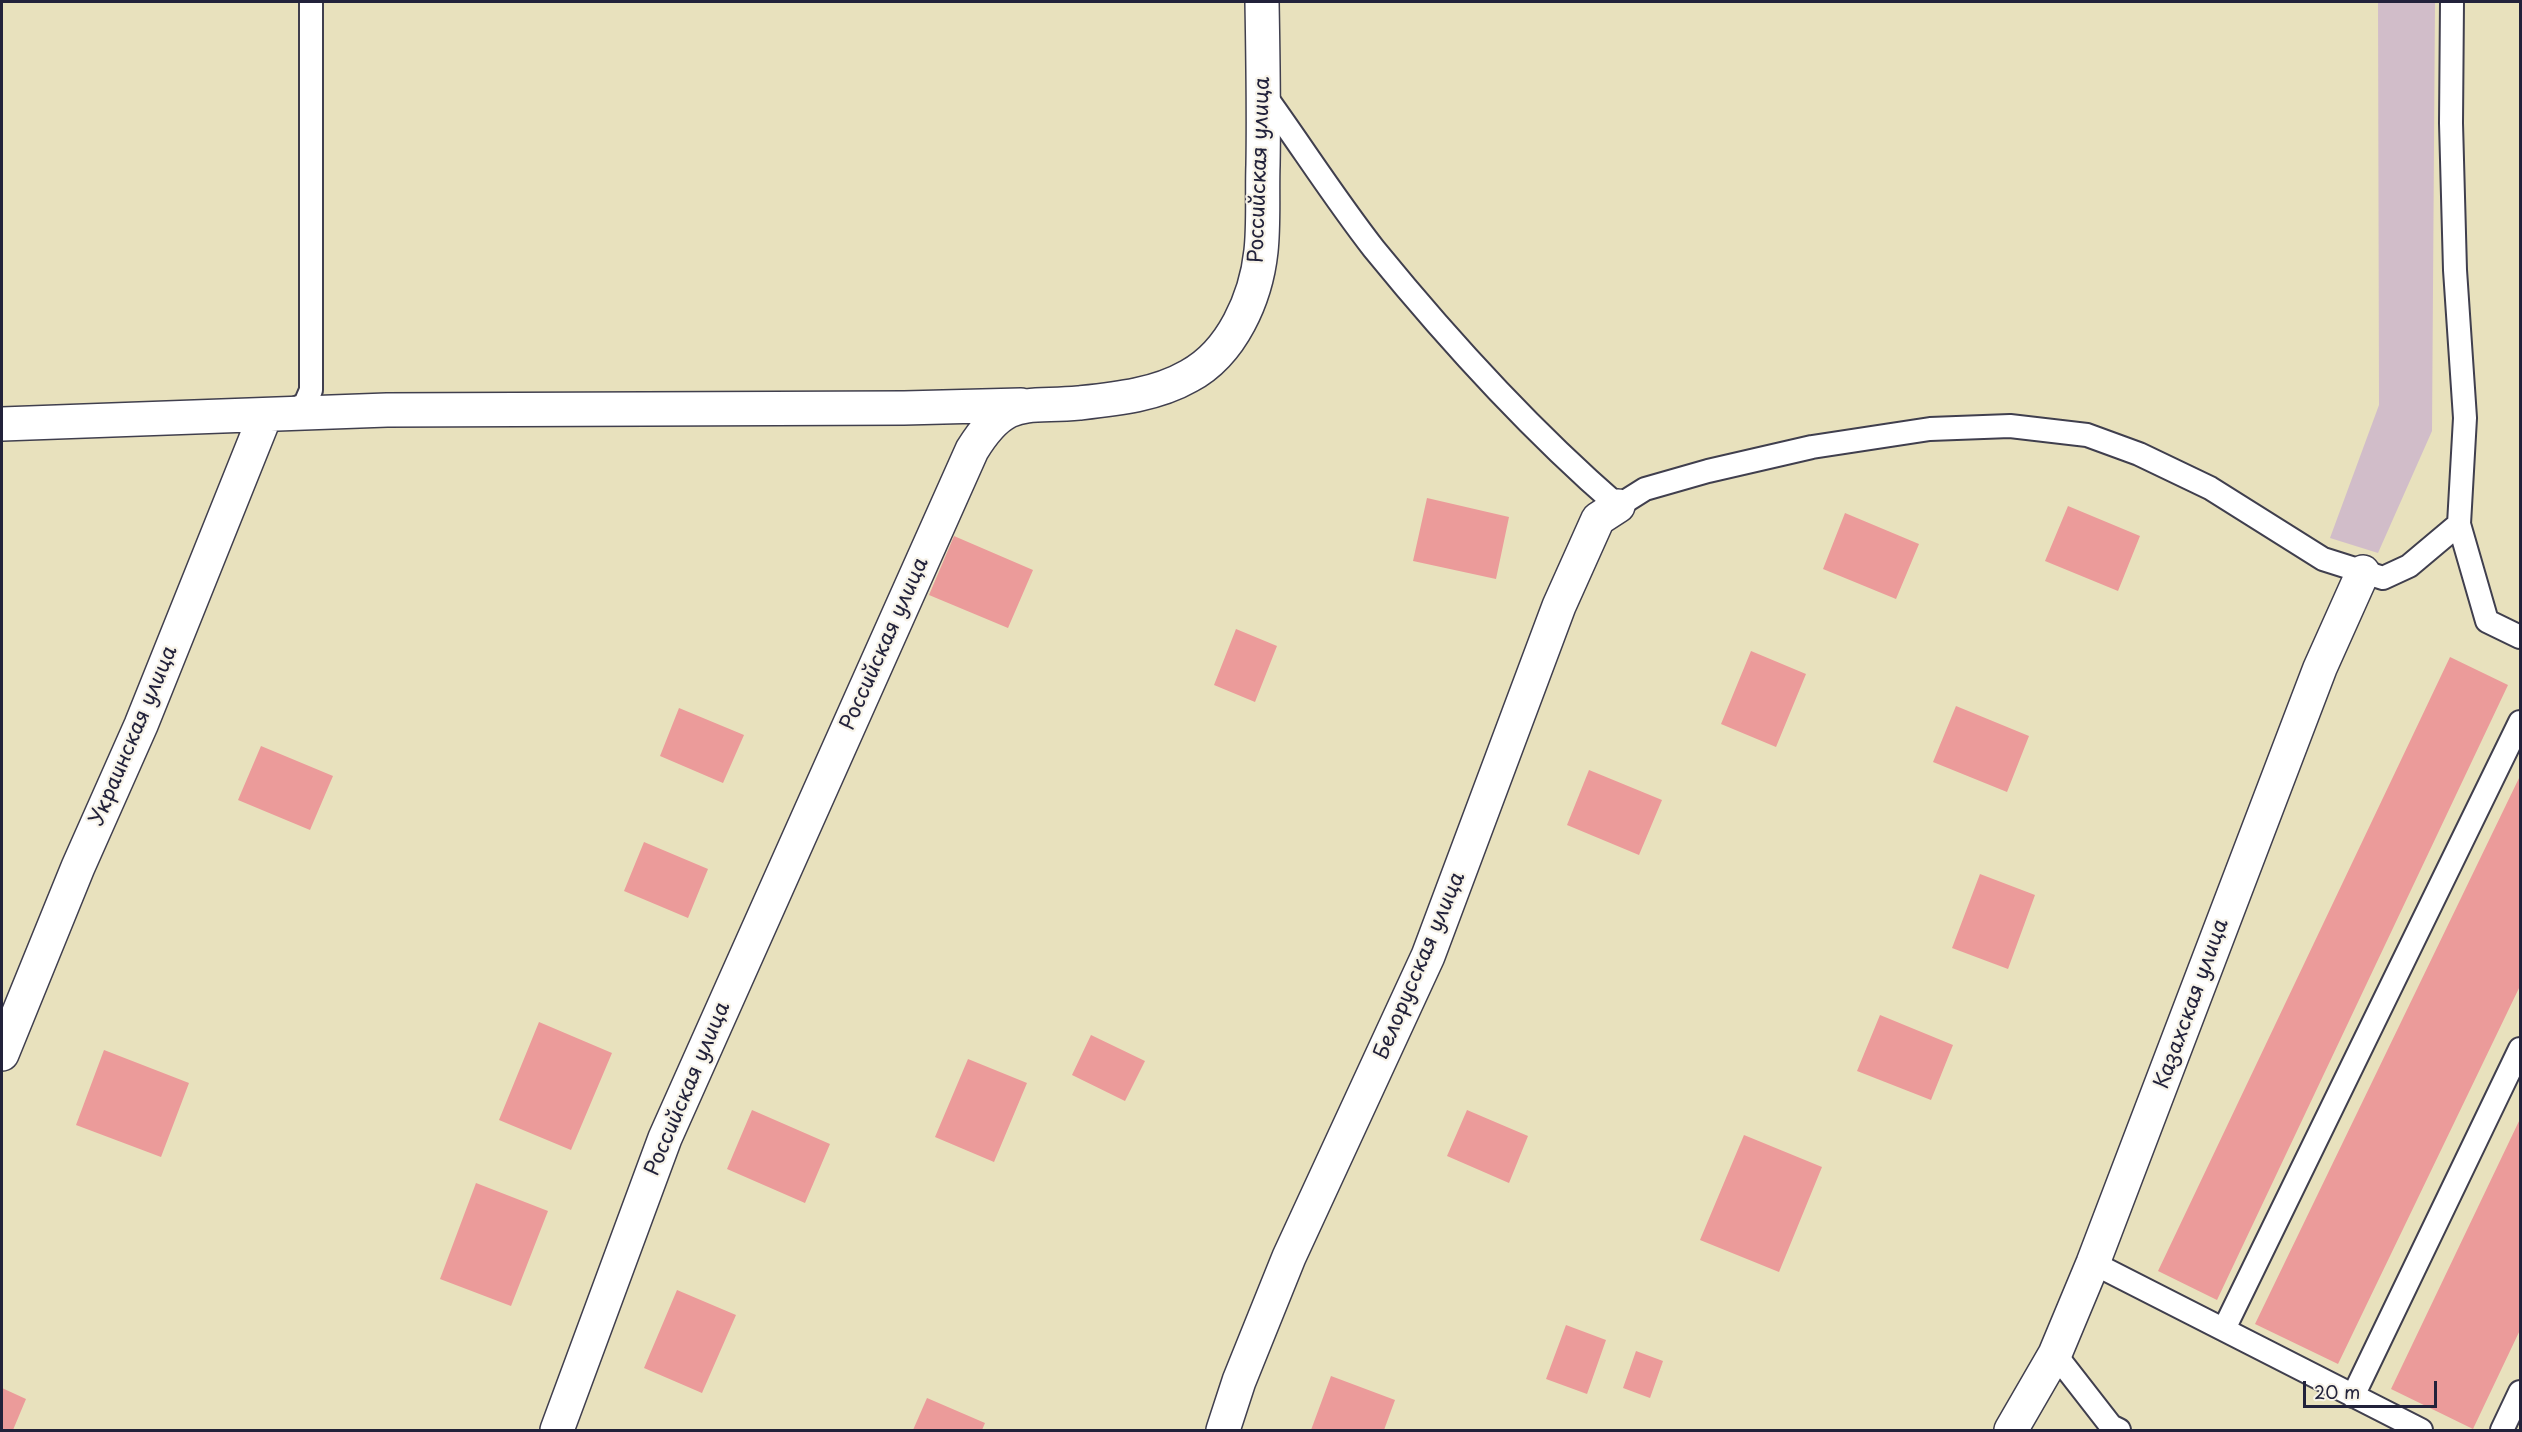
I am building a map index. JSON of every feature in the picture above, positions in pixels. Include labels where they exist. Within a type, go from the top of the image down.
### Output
[{"type":"street","name":"Российская улица","points":[[557,1431],[665,1138],[972,450],[982,433],[1006,411],[1023,405],[1078,403],[1124,397],[1158,390],[1189,376],[1216,355],[1244,314],[1254,285],[1261,251],[1262,2]]},
{"type":"street","points":[[2,424],[273,416],[387,410],[904,408],[1023,405]]},
{"type":"street","name":"Украинская улица","points":[[2,1054],[78,867],[273,416]]},
{"type":"street","name":"Белорусская улица","points":[[1223,1431],[1239,1381],[1289,1257],[1428,956],[1559,606],[1598,519],[1618,506]]},
{"type":"street","name":"Казахская улица","points":[[2011,1431],[2055,1354],[2093,1263],[2311,690],[2363,572]]},
{"type":"lane","points":[[273,416],[299,409],[305,404],[311,390],[311,2]]},
{"type":"lane","points":[[2452,2],[2451,123],[2455,270],[2465,418],[2459,524],[2487,621],[2520,637]]},
{"type":"lane","points":[[1263,92],[1373,247],[1477,370],[1559,455],[1618,506],[1645,489],[1708,471],[1812,447],[1930,429],[2010,426],[2087,435],[2139,454],[2210,488],[2323,559],[2382,578],[2409,566],[2459,524]]},
{"type":"lane","points":[[2224,1329],[2520,722]]},
{"type":"lane","points":[[2353,1396],[2520,1049]]},
{"type":"lane","points":[[2093,1263],[2421,1431]]},
{"type":"lane","points":[[2055,1354],[2111,1426],[2119,1431]]},
{"type":"lane","points":[[2502,1431],[2520,1392]]},
{"type":"shaded area","points":[[2378,2],[2435,2],[2432,431],[2378,553],[2330,538],[2379,405]]},
{"type":"building","points":[[1427,498],[1509,517],[1496,579],[1413,561]]},
{"type":"building","points":[[2068,506],[2140,536],[2118,591],[2045,561]]},
{"type":"building","points":[[1845,513],[1919,544],[1896,599],[1823,569]]},
{"type":"building","points":[[954,536],[1033,570],[1008,628],[929,595]]},
{"type":"building","points":[[1236,629],[1277,646],[1255,702],[1214,685]]},
{"type":"building","points":[[1751,651],[1806,674],[1776,747],[1721,724]]},
{"type":"building","points":[[2450,657],[2508,685],[2217,1300],[2158,1271]]},
{"type":"building","points":[[1956,706],[2029,736],[2007,792],[1933,762]]},
{"type":"building","points":[[679,708],[744,735],[723,783],[660,756]]},
{"type":"building","points":[[261,746],[333,776],[310,830],[238,800]]},
{"type":"building","points":[[1589,770],[1662,800],[1639,855],[1567,825]]},
{"type":"building","points":[[2520,776],[2520,986],[2338,1364],[2255,1324]]},
{"type":"building","points":[[644,842],[708,869],[688,918],[624,891]]},
{"type":"building","points":[[1980,874],[2035,895],[2008,969],[1952,948]]},
{"type":"building","points":[[1880,1015],[1953,1045],[1931,1100],[1857,1071]]},
{"type":"building","points":[[539,1022],[612,1053],[571,1150],[499,1120]]},
{"type":"building","points":[[1091,1035],[1145,1061],[1125,1101],[1072,1075]]},
{"type":"building","points":[[104,1050],[189,1083],[161,1157],[76,1125]]},
{"type":"building","points":[[968,1059],[1027,1083],[994,1162],[935,1137]]},
{"type":"building","points":[[752,1110],[830,1144],[805,1203],[727,1169]]},
{"type":"building","points":[[1467,1110],[1528,1136],[1509,1183],[1447,1156]]},
{"type":"building","points":[[2520,1119],[2520,1330],[2473,1429],[2391,1389]]},
{"type":"building","points":[[1744,1135],[1822,1167],[1779,1272],[1700,1240]]},
{"type":"building","points":[[476,1183],[548,1211],[511,1306],[440,1279]]},
{"type":"building","points":[[677,1290],[736,1315],[702,1393],[644,1368]]},
{"type":"building","points":[[1566,1325],[1606,1340],[1587,1394],[1546,1379]]},
{"type":"building","points":[[1636,1351],[1663,1361],[1650,1398],[1623,1388]]},
{"type":"building","points":[[1331,1376],[1395,1400],[1384,1430],[1311,1430]]},
{"type":"building","points":[[2,1388],[26,1399],[13,1430],[2,1430]]},
{"type":"building","points":[[927,1398],[985,1423],[982,1430],[913,1430]]}]
